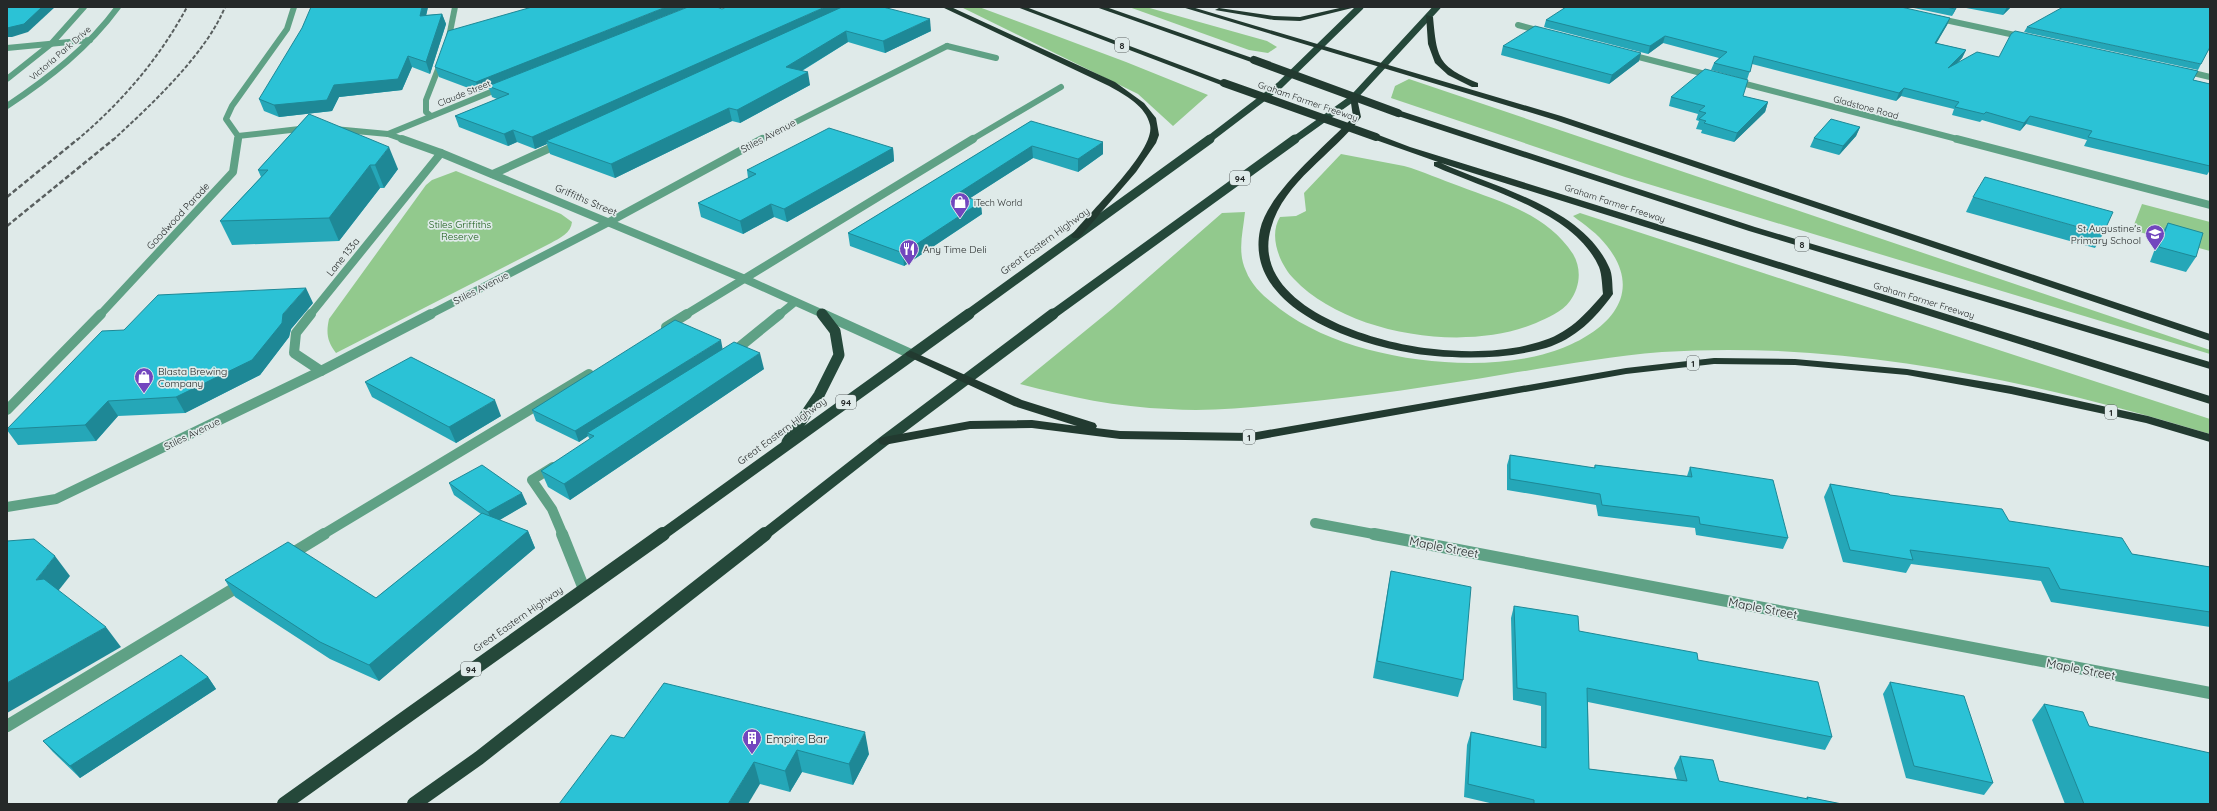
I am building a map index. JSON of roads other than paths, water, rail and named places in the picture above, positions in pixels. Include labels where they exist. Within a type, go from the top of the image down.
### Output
[{"type":"highway","points":[[945,7],[1112,84],[1137,100],[1148,112],[1154,124],[1155,136],[1141,159],[1076,236]]},
{"type":"highway","name":"Graham Farmer Freeway","points":[[1020,7],[1407,149],[2210,400]]},
{"type":"highway","name":"Graham Farmer Freeway","points":[[1099,7],[1254,60],[1398,113],[1752,229],[2210,366]]},
{"type":"highway","points":[[1185,7],[1558,118],[2210,338]]},
{"type":"highway","points":[[1204,7],[1235,13],[1292,19],[1353,7]]},
{"type":"highway","name":"Great Eastern Highway","points":[[284,804],[584,589],[782,450],[911,354],[1252,109],[1360,7]]},
{"type":"highway","name":"94","points":[[414,804],[479,758],[884,441],[1127,259],[1353,98],[1437,7]]},
{"type":"highway","points":[[1429,17],[1434,55],[1439,66],[1451,75],[1558,118]]},
{"type":"highway","points":[[1353,98],[1357,117],[1300,174],[1275,205],[1265,231],[1262,255],[1271,280],[1300,309],[1348,333],[1420,351],[1487,354],[1544,344],[1587,320],[1608,294],[1604,267],[1590,242],[1565,221],[1528,203],[1452,172],[1407,149]]},
{"type":"highway","points":[[782,450],[819,395],[839,355],[835,331],[822,314]]},
{"type":"highway","name":"1","points":[[911,354],[1018,403],[1120,435]]},
{"type":"highway","name":"1","points":[[884,441],[970,425],[1032,424],[1120,435],[1251,436],[1626,370],[1714,361],[1795,362],[1907,372],[2011,390],[2141,418],[2210,438]]},
{"type":"street","name":"Victoria Park Drive","points":[[7,79],[51,44],[84,7]]},
{"type":"street","name":"Victoria Park Drive","points":[[7,106],[26,94],[90,40],[118,7]]},
{"type":"street","points":[[238,136],[226,119],[232,106],[287,29],[294,7]]},
{"type":"street","points":[[431,116],[426,112],[426,100],[450,36],[455,7]]},
{"type":"street","points":[[1925,15],[2033,39]]},
{"type":"street","points":[[1518,25],[1549,33]]},
{"type":"street","points":[[450,36],[457,33]]},
{"type":"street","points":[[7,48],[90,40]]},
{"type":"street","name":"Stiles Avenue","points":[[7,507],[56,499],[322,371],[609,222],[790,124],[947,46],[996,58]]},
{"type":"street","points":[[1618,51],[1718,77]]},
{"type":"street","points":[[2179,70],[2210,77]]},
{"type":"street","name":"Gladstone Road","points":[[1726,79],[2210,206]]},
{"type":"street","name":"Claude Street","points":[[388,134],[512,83]]},
{"type":"street","points":[[656,333],[925,167],[1061,87]]},
{"type":"street","name":"Griffiths Street","points":[[238,136],[318,129],[388,134],[493,174],[745,279],[911,354]]},
{"type":"street","name":"Goodwood Parade","points":[[7,410],[106,309],[234,172],[238,136]]},
{"type":"street","points":[[493,174],[566,141]]},
{"type":"street","name":"Lane 133a","points":[[322,371],[294,353],[296,333],[441,153]]},
{"type":"street","points":[[720,361],[740,348],[795,302]]},
{"type":"street","points":[[280,560],[602,366]]},
{"type":"street","points":[[559,463],[532,480],[552,510],[584,589]]},
{"type":"street","name":"Maple Street","points":[[1316,523],[2210,693]]},
{"type":"street","points":[[7,726],[253,577]]},
{"type":"railway","points":[[77,140],[93,126],[138,79],[152,62],[187,7]]},
{"type":"railway","points":[[113,140],[160,95],[191,61],[205,43],[225,7]]},
{"type":"railway","points":[[7,197],[78,139]]},
{"type":"railway","points":[[7,226],[114,139]]},
{"type":"place","name":"iTech World","points":[[960,219]]},
{"type":"place","name":"St Augustine's Primary School","points":[[2155,251]]},
{"type":"place","name":"Any Time Deli","points":[[909,266]]},
{"type":"place","name":"Blasta Brewing Company","points":[[144,394]]},
{"type":"place","name":"Empire Bar","points":[[752,755]]},
{"type":"park label","name":"Stiles Griffiths Reserve","points":[[460,230]]}]
